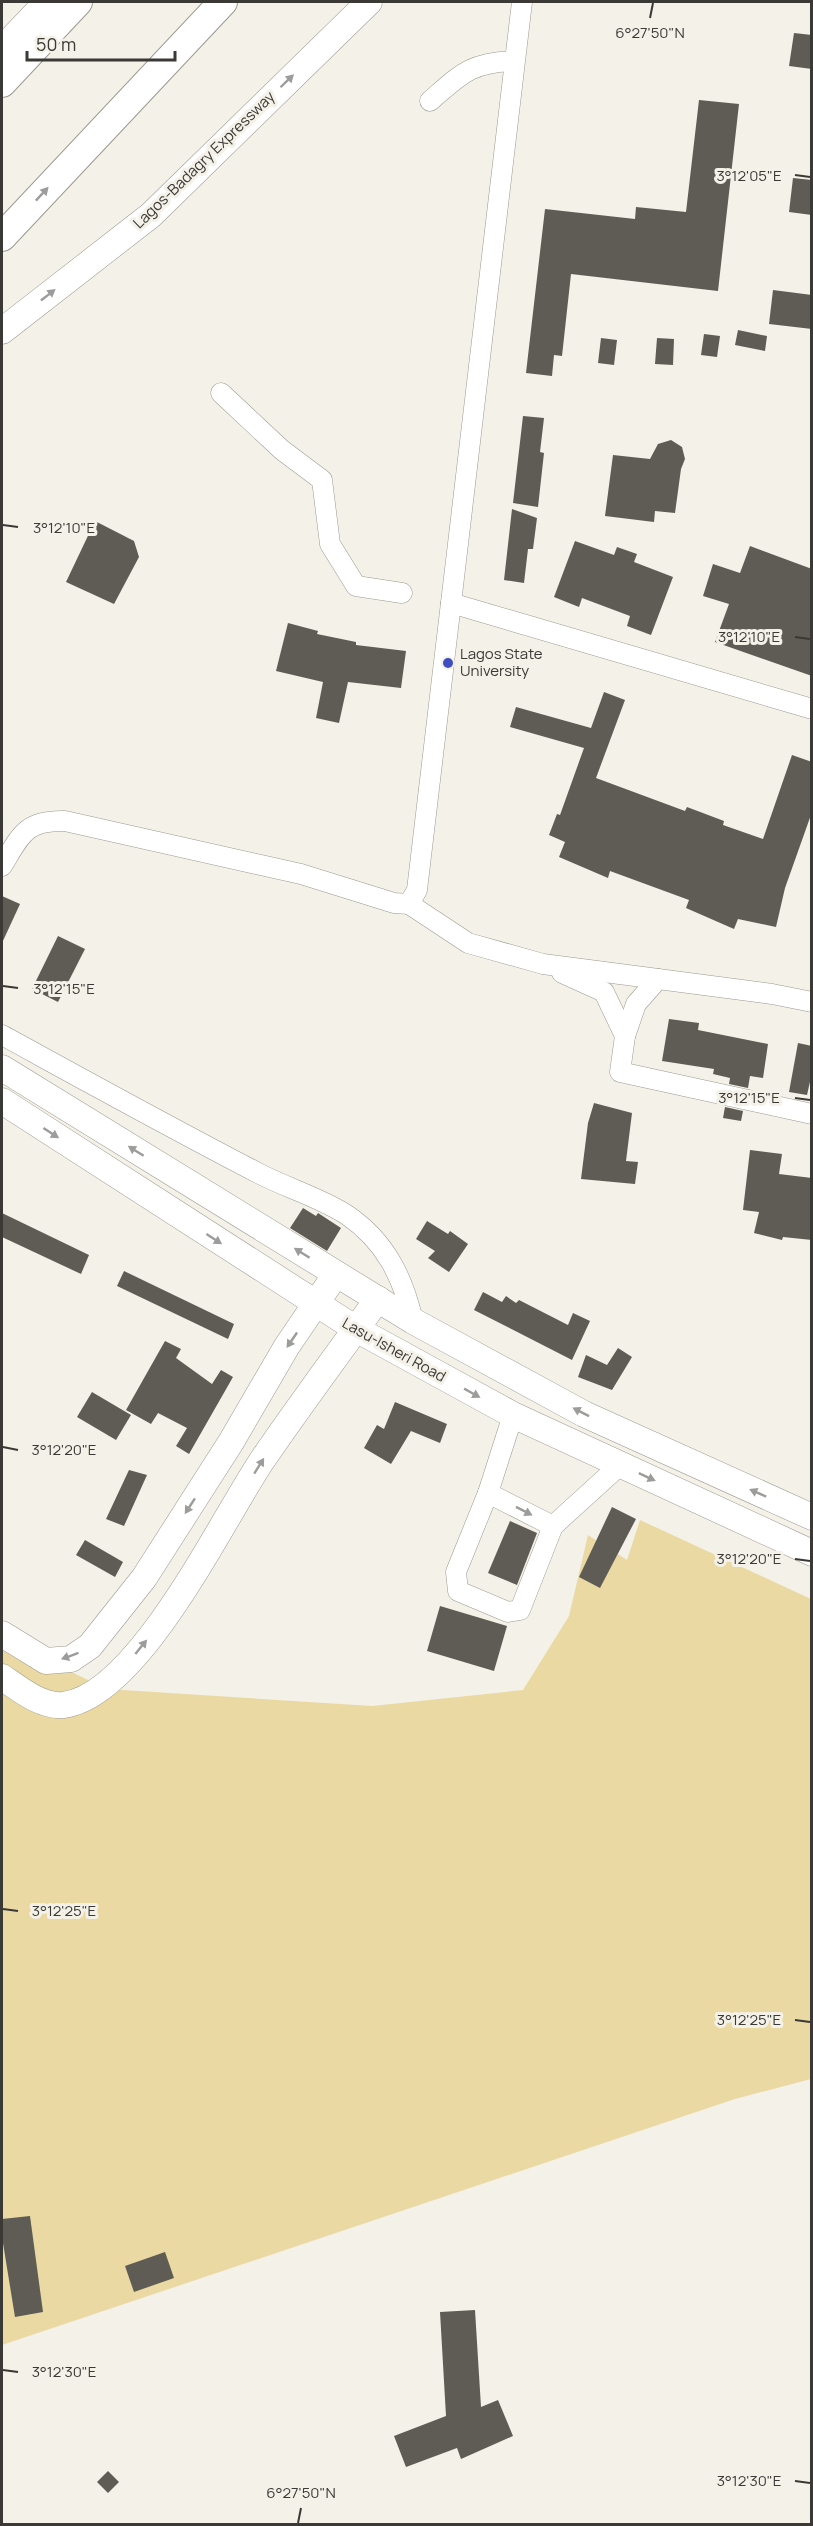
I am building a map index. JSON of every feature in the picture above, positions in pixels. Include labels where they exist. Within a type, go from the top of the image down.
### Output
[{"type":"highway","points":[[2,83],[78,2]]},
{"type":"highway","points":[[2,237],[224,2]]},
{"type":"main road","points":[[2,49],[46,2]]},
{"type":"main road","name":"Lagos-Badagry Expressway","points":[[2,330],[151,215],[369,2]]},
{"type":"main road","points":[[2,1068],[413,1321],[584,1414],[812,1517]]},
{"type":"main road","name":"Lasu-Isheri Road","points":[[2,1101],[315,1305],[356,1329],[513,1415],[812,1553]]},
{"type":"main road","points":[[2,1634],[46,1661],[71,1659],[90,1646],[144,1578],[336,1274]]},
{"type":"main road","points":[[2,1677],[34,1698],[62,1705],[89,1695],[117,1676],[177,1601],[261,1461],[378,1299]]},
{"type":"lane","points":[[409,904],[417,890],[522,2]]},
{"type":"lane","points":[[430,101],[465,70],[493,62],[514,61]]},
{"type":"lane","points":[[221,393],[282,450],[322,480],[330,544],[356,586],[402,593]]},
{"type":"lane","points":[[451,603],[812,708]]},
{"type":"lane","points":[[2,866],[24,830],[43,821],[65,822],[301,874],[394,903],[409,904],[468,943],[543,964],[812,1002]]},
{"type":"lane","points":[[543,964],[604,992],[625,1036]]},
{"type":"lane","points":[[658,979],[636,1004],[625,1036],[620,1072],[812,1114]]},
{"type":"lane","points":[[2,1035],[262,1175],[346,1215],[374,1240],[394,1264],[406,1288],[413,1321]]},
{"type":"lane","points":[[513,1415],[488,1493],[456,1572],[458,1591],[508,1612],[520,1610],[553,1526],[620,1465]]},
{"type":"lane","points":[[488,1493],[553,1526]]},
{"type":"shaded area","points":[[640,1520],[811,1599],[811,2079],[735,2099],[2,2345],[2,1639],[107,1689],[372,1706],[523,1690],[569,1616],[588,1535],[627,1560]]},
{"type":"building","points":[[794,33],[812,35],[812,69],[789,66]]},
{"type":"building","points":[[699,100],[739,104],[718,291],[571,274],[562,356],[554,355],[552,376],[526,373],[545,209],[635,219],[636,207],[686,212]]},
{"type":"building","points":[[793,178],[812,180],[812,215],[789,212]]},
{"type":"building","points":[[773,290],[812,295],[812,329],[769,324]]},
{"type":"building","points":[[738,330],[767,336],[765,351],[735,345]]},
{"type":"building","points":[[704,334],[720,336],[717,357],[701,355]]},
{"type":"building","points":[[601,338],[617,340],[614,365],[598,363]]},
{"type":"building","points":[[657,338],[674,339],[673,365],[655,364]]},
{"type":"building","points":[[523,416],[544,418],[540,452],[544,453],[538,507],[513,503]]},
{"type":"building","points":[[671,440],[682,447],[685,459],[681,469],[675,513],[655,511],[654,522],[605,516],[613,455],[650,459],[658,444]]},
{"type":"building","points":[[512,509],[537,518],[533,549],[528,549],[524,583],[504,580]]},
{"type":"building","points":[[95,521],[134,541],[139,557],[114,604],[66,582]]},
{"type":"building","points":[[575,541],[614,555],[617,547],[637,554],[634,562],[673,577],[651,635],[627,626],[630,616],[582,598],[579,607],[554,597]]},
{"type":"building","points":[[750,546],[812,569],[812,676],[715,642],[729,604],[703,596],[713,564],[740,573]]},
{"type":"building","points":[[288,623],[318,631],[317,634],[356,642],[356,645],[406,651],[401,688],[348,682],[339,723],[316,718],[323,682],[276,671]]},
{"type":"building","points":[[604,692],[625,700],[596,778],[685,811],[687,807],[724,821],[723,825],[763,839],[792,755],[812,762],[812,812],[785,888],[776,927],[738,919],[734,929],[686,908],[689,900],[610,871],[608,878],[559,857],[565,842],[549,835],[557,814],[560,815],[584,748],[510,727],[516,707],[591,728]]},
{"type":"building","points":[[2,896],[20,904],[2,943]]},
{"type":"building","points":[[58,936],[85,949],[58,1002],[32,989]]},
{"type":"building","points":[[669,1019],[699,1023],[698,1030],[768,1044],[763,1078],[750,1076],[748,1088],[729,1084],[730,1078],[713,1074],[714,1069],[662,1061]]},
{"type":"building","points":[[798,1043],[812,1046],[812,1073],[807,1095],[789,1092]]},
{"type":"building","points":[[594,1103],[632,1113],[626,1161],[638,1162],[635,1184],[581,1179],[588,1123]]},
{"type":"building","points":[[725,1107],[743,1111],[741,1121],[723,1118]]},
{"type":"building","points":[[750,1150],[782,1154],[779,1174],[812,1178],[812,1240],[783,1237],[782,1240],[754,1233],[759,1212],[743,1210]]},
{"type":"building","points":[[303,1208],[316,1216],[318,1213],[341,1228],[327,1251],[290,1228]]},
{"type":"building","points":[[2,1213],[89,1255],[81,1274],[2,1237]]},
{"type":"building","points":[[427,1221],[448,1234],[450,1231],[468,1244],[449,1272],[428,1258],[435,1251],[416,1239]]},
{"type":"building","points":[[124,1271],[234,1324],[228,1339],[117,1286]]},
{"type":"building","points":[[483,1292],[502,1302],[506,1296],[516,1303],[519,1300],[568,1325],[573,1313],[590,1321],[572,1360],[474,1310]]},
{"type":"building","points":[[165,1341],[181,1349],[176,1358],[212,1384],[221,1370],[233,1377],[189,1454],[176,1446],[187,1428],[158,1413],[151,1424],[126,1410]]},
{"type":"building","points":[[618,1348],[632,1357],[612,1390],[578,1377],[586,1355],[607,1365]]},
{"type":"building","points":[[92,1392],[131,1415],[116,1440],[77,1417]]},
{"type":"building","points":[[395,1402],[447,1424],[440,1443],[411,1431],[391,1464],[364,1448],[377,1425],[384,1429]]},
{"type":"building","points":[[129,1470],[147,1475],[124,1526],[106,1519]]},
{"type":"building","points":[[612,1507],[636,1519],[600,1588],[579,1577]]},
{"type":"building","points":[[510,1521],[537,1533],[517,1585],[488,1573]]},
{"type":"building","points":[[85,1540],[123,1562],[115,1577],[76,1555]]},
{"type":"building","points":[[440,1606],[507,1626],[494,1671],[427,1651]]},
{"type":"building","points":[[30,2216],[43,2312],[15,2317],[2,2237],[2,2219]]},
{"type":"building","points":[[165,2252],[174,2278],[134,2292],[125,2266]]},
{"type":"building","points":[[475,2310],[481,2407],[498,2400],[513,2436],[461,2459],[457,2448],[406,2467],[394,2436],[446,2416],[440,2312]]},
{"type":"building","points":[[108,2471],[119,2482],[108,2493],[97,2482]]},
{"type":"place","name":"Lagos State University","points":[[448,663]]}]
